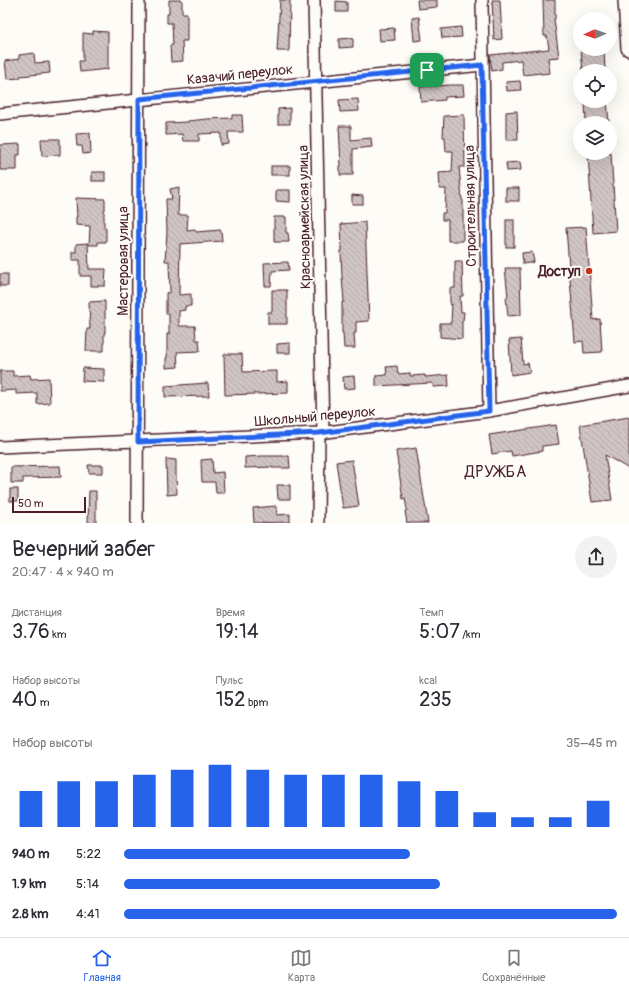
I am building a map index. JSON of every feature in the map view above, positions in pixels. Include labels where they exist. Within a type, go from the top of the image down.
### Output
[{"type":"main road","points":[[626,0],[629,48]]},
{"type":"street","name":"Мастеровая улица","points":[[137,523],[139,0]]},
{"type":"street","name":"Красноармейская улица","points":[[314,0],[321,433],[318,523]]},
{"type":"street","name":"Строительная улица","points":[[482,0],[489,411]]},
{"type":"street","name":"Казачий переулок","points":[[0,114],[482,65]]},
{"type":"street","name":"Школьный переулок","points":[[0,447],[321,433],[489,411],[629,386]]},
{"type":"building","points":[[169,0],[182,0],[182,13],[187,13],[187,41],[182,41],[183,61],[171,62],[170,45],[173,45],[172,23],[167,23],[167,14],[169,14]]},
{"type":"building","points":[[280,0],[290,0],[289,51],[277,51]]},
{"type":"building","points":[[417,0],[437,0],[437,7],[418,9]]},
{"type":"building","points":[[492,0],[500,0],[502,39],[494,40]]},
{"type":"building","points":[[543,0],[555,0],[554,19],[559,57],[548,58],[550,73],[523,75],[521,60],[502,62],[502,69],[492,71],[490,55],[549,49],[547,36],[544,36]]},
{"type":"building","points":[[336,1],[347,2],[347,12],[336,12]]},
{"type":"building","points":[[419,17],[422,40],[414,41],[412,18]]},
{"type":"building","points":[[461,27],[462,37],[442,38],[441,29]]},
{"type":"building","points":[[394,28],[395,40],[380,41],[379,29]]},
{"type":"building","points":[[93,31],[108,32],[108,69],[80,72],[79,61],[83,61],[83,33],[93,34]]},
{"type":"building","points":[[353,38],[353,47],[339,48],[339,39]]},
{"type":"building","points":[[34,53],[35,63],[49,62],[50,73],[7,79],[5,61],[19,59],[19,55]]},
{"type":"building","points":[[582,56],[604,56],[605,64],[582,64]]},
{"type":"building","points":[[520,81],[521,90],[507,91],[506,82]]},
{"type":"building","points":[[463,85],[464,96],[445,97],[445,100],[421,102],[420,87]]},
{"type":"building","points":[[358,99],[359,111],[340,112],[339,100]]},
{"type":"building","points":[[290,108],[290,124],[278,124],[278,109]]},
{"type":"building","points":[[585,108],[608,108],[608,116],[586,116]]},
{"type":"building","points":[[517,111],[518,140],[506,140],[506,112]]},
{"type":"building","points":[[232,115],[242,115],[243,132],[228,132],[229,144],[221,145],[221,133],[199,134],[199,141],[183,141],[182,134],[166,135],[166,123],[232,118]]},
{"type":"building","points":[[464,115],[465,167],[459,167],[463,200],[463,241],[448,241],[448,220],[442,220],[442,213],[445,213],[446,189],[440,189],[439,173],[452,172],[453,151],[446,151],[445,137],[443,137],[444,116]]},
{"type":"building","points":[[339,126],[351,126],[351,140],[371,138],[372,147],[353,149],[353,175],[340,175]]},
{"type":"building","points":[[90,133],[91,153],[83,154],[82,146],[77,146],[76,134]]},
{"type":"building","points":[[41,139],[60,139],[60,155],[42,156]]},
{"type":"building","points":[[20,144],[20,155],[17,155],[17,170],[0,170],[0,145]]},
{"type":"building","points":[[588,160],[611,160],[616,231],[593,233]]},
{"type":"building","points":[[520,162],[521,170],[507,171],[506,163]]},
{"type":"building","points":[[271,166],[290,166],[290,175],[271,175]]},
{"type":"building","points":[[92,172],[105,172],[105,181],[92,181]]},
{"type":"building","points":[[179,187],[178,215],[188,215],[187,230],[195,229],[196,232],[221,230],[222,241],[180,244],[179,295],[191,294],[191,306],[185,306],[185,310],[179,311],[179,326],[195,326],[196,340],[199,340],[200,351],[177,352],[178,367],[166,368],[169,314],[166,314],[166,293],[170,292],[169,261],[165,261],[167,233],[166,199],[172,199],[170,189]]},
{"type":"building","points":[[506,188],[519,188],[519,201],[506,201]]},
{"type":"building","points":[[276,190],[290,190],[290,202],[276,201]]},
{"type":"building","points":[[352,195],[363,196],[363,204],[352,204]]},
{"type":"building","points":[[76,198],[105,199],[104,228],[106,228],[106,242],[98,242],[98,245],[89,245],[90,226],[76,225]]},
{"type":"building","points":[[274,217],[286,217],[286,233],[288,233],[289,242],[274,242]]},
{"type":"building","points":[[506,220],[514,220],[514,247],[506,247]]},
{"type":"building","points":[[365,222],[369,321],[356,322],[356,333],[354,333],[355,348],[344,348],[342,333],[342,302],[344,302],[341,224]]},
{"type":"building","points":[[586,227],[593,320],[600,319],[602,352],[584,353],[583,341],[575,342],[566,228]]},
{"type":"building","points":[[88,243],[89,269],[106,269],[105,286],[91,286],[91,276],[80,276],[80,260],[72,260],[72,252],[76,252],[76,244]]},
{"type":"building","points":[[532,252],[534,262],[523,264],[522,253]]},
{"type":"building","points":[[455,261],[462,261],[463,296],[460,296],[461,312],[464,312],[462,321],[462,339],[440,337],[440,323],[451,323],[452,304],[450,305],[450,288],[455,288]]},
{"type":"building","points":[[288,262],[289,270],[272,271],[271,286],[265,286],[264,263]]},
{"type":"building","points":[[505,268],[520,268],[521,315],[508,316]]},
{"type":"building","points":[[0,274],[8,274],[8,286],[0,286]]},
{"type":"building","points":[[272,290],[287,290],[287,324],[268,324],[268,312],[272,312]]},
{"type":"building","points":[[105,301],[104,351],[86,351],[87,329],[90,329],[89,302]]},
{"type":"building","points":[[521,339],[523,364],[528,363],[530,372],[511,375],[509,340]]},
{"type":"building","points":[[290,343],[290,353],[277,353],[277,344]]},
{"type":"building","points":[[224,354],[242,354],[243,372],[277,371],[277,382],[288,381],[288,393],[225,395]]},
{"type":"building","points":[[397,366],[398,374],[410,373],[410,376],[425,375],[425,377],[448,375],[449,386],[433,387],[433,383],[376,386],[376,376],[387,375],[386,367]]},
{"type":"building","points":[[83,368],[104,369],[104,382],[82,381]]},
{"type":"building","points":[[0,371],[13,371],[13,376],[30,375],[31,379],[49,378],[50,403],[37,404],[37,393],[16,394],[16,390],[0,391]]},
{"type":"building","points":[[354,376],[355,388],[344,389],[343,377]]},
{"type":"building","points":[[208,383],[209,396],[165,397],[165,386]]},
{"type":"building","points":[[629,417],[629,469],[605,455],[612,500],[592,502],[580,425]]},
{"type":"building","points":[[556,425],[559,444],[542,446],[542,451],[512,456],[511,451],[492,454],[489,435]]},
{"type":"building","points":[[416,448],[428,523],[407,523],[405,498],[403,499],[396,451]]},
{"type":"building","points":[[289,456],[290,468],[245,468],[245,457]]},
{"type":"building","points":[[166,459],[176,460],[177,494],[167,495]]},
{"type":"building","points":[[212,459],[213,473],[223,472],[224,493],[216,493],[215,482],[202,482],[201,460]]},
{"type":"building","points":[[352,460],[359,506],[343,508],[336,462]]},
{"type":"building","points":[[88,465],[103,465],[103,473],[89,473]]},
{"type":"building","points":[[60,466],[61,477],[23,478],[23,483],[11,483],[11,467]]},
{"type":"building","points":[[277,485],[290,485],[290,499],[278,499]]},
{"type":"building","points":[[10,489],[18,489],[18,501],[10,501]]},
{"type":"building","points":[[89,491],[96,491],[96,523],[88,523]]},
{"type":"building","points":[[276,506],[277,515],[290,514],[290,522],[254,523],[253,508]]},
{"type":"place","name":"Доступ","points":[[589,271]]},
{"type":"district","name":"ДРУЖБА","points":[[496,471]]},
{"type":"route","points":[[482,65],[489,411],[319,433],[138,442],[139,99],[427,70],[482,65]]}]
